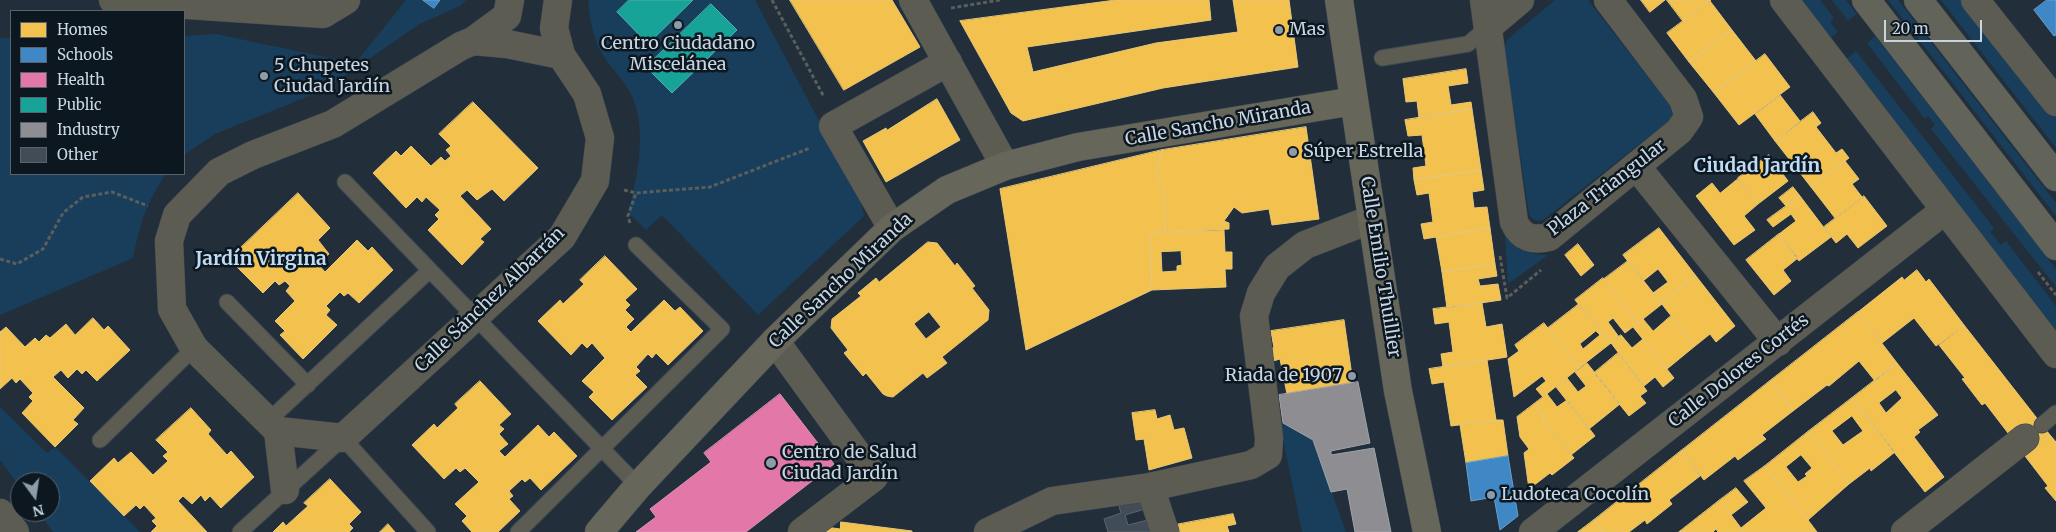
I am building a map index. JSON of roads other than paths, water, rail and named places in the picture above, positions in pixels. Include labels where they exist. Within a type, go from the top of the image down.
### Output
[{"type":"main road","points":[[1866,0],[2056,246]]},
{"type":"main road","points":[[1918,0],[2056,177]]},
{"type":"street","points":[[113,0],[323,14],[346,0]]},
{"type":"street","points":[[286,490],[273,426],[194,348],[172,309],[169,241],[177,215],[219,172],[253,155],[333,124],[461,46],[473,41],[506,16],[510,0]]},
{"type":"street","name":"Calle Sánchez Albarrán","points":[[343,438],[562,237],[595,180],[600,138],[587,94],[561,55],[554,28],[558,0]]},
{"type":"street","points":[[913,0],[1005,166]]},
{"type":"street","name":"Calle Emilio Thuillier","points":[[1339,0],[1398,391],[1427,532]]},
{"type":"street","name":"Plaza Triangular","points":[[1484,0],[1514,222],[1518,232],[1527,238],[1538,240],[1549,236],[1679,132],[1690,117],[1683,99],[1608,0]]},
{"type":"street","points":[[1488,26],[1520,0]]},
{"type":"street","points":[[1784,0],[2056,354]]},
{"type":"street","points":[[1975,0],[2056,102]]},
{"type":"street","points":[[473,41],[507,44],[561,55]]},
{"type":"street","points":[[892,228],[833,126],[948,62]]},
{"type":"street","name":"Calle Sancho Miranda","points":[[600,532],[638,486],[775,341],[892,228],[947,190],[1005,166],[1078,147],[1354,101]]},
{"type":"street","points":[[1636,166],[1778,342]]},
{"type":"street","name":"Calle Dolores Cortés","points":[[1533,532],[1945,210]]},
{"type":"street","points":[[988,532],[1052,501],[1150,487],[1251,464],[1268,455],[1269,438],[1254,316],[1261,294],[1278,267],[1305,245],[1372,218]]},
{"type":"street","points":[[775,341],[874,477],[802,532]]},
{"type":"street","points":[[273,426],[343,438]]},
{"type":"street","points":[[1905,532],[2034,431]]},
{"type":"street","points":[[1150,487],[1165,532]]},
{"type":"street","points":[[0,513],[15,532]]},
{"type":"lane","points":[[1382,58],[1468,44],[1488,26]]},
{"type":"lane","points":[[345,182],[638,486]]},
{"type":"lane","points":[[518,532],[722,329],[636,245]]},
{"type":"lane","points":[[273,426],[308,385],[430,270]]},
{"type":"lane","points":[[227,302],[308,385]]},
{"type":"lane","points":[[100,440],[194,348]]},
{"type":"lane","points":[[2034,431],[2056,413]]},
{"type":"lane","points":[[240,532],[343,438],[428,532]]},
{"type":"place","name":"Centro Ciudadano Miscelánea","points":[[678,25]]},
{"type":"place","name":"Mas","points":[[1279,30]]},
{"type":"place","name":"5 Chupetes Ciudad Jardín","points":[[264,76]]},
{"type":"place","name":"Súper Estrella","points":[[1293,152]]},
{"type":"place","name":"Riada de 1907","points":[[1352,376]]},
{"type":"place","name":"Centro de Salud Ciudad Jardín","points":[[771,463]]},
{"type":"place","name":"Ludoteca Cocolín","points":[[1491,495]]},
{"type":"district","name":"Ciudad Jardín","points":[[1757,167]]},
{"type":"district","name":"Jardín Virgina","points":[[261,260]]}]
